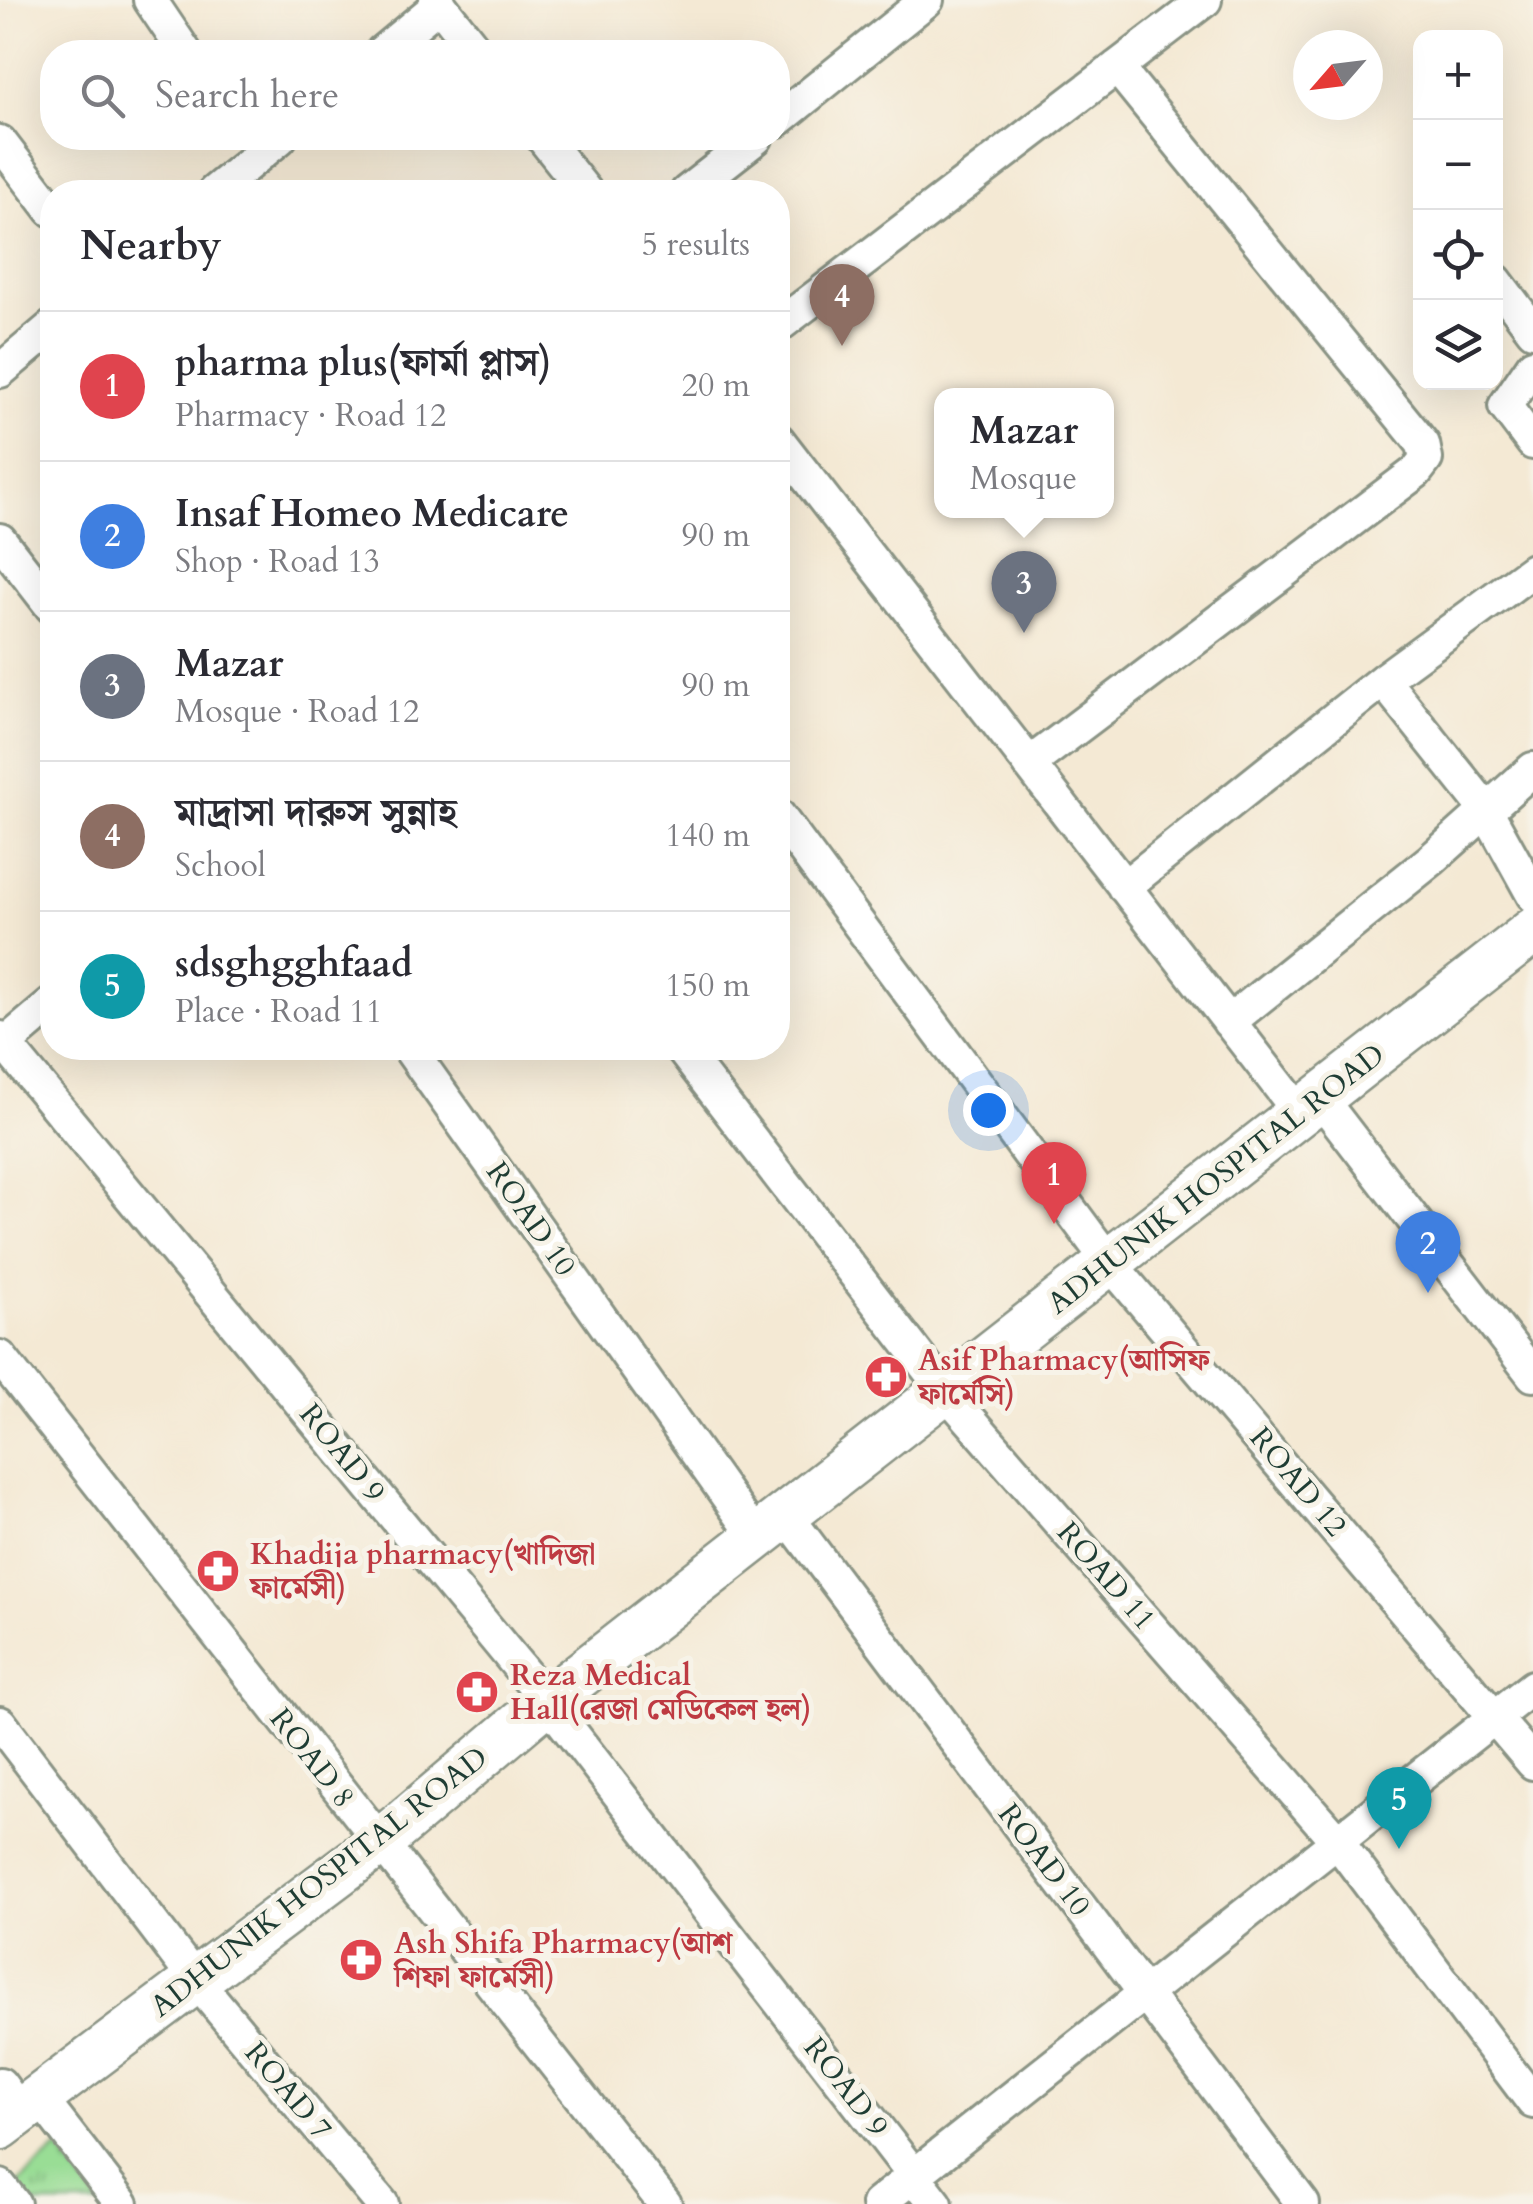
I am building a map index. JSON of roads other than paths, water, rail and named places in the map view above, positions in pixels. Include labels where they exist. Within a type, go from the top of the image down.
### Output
[{"type":"street","points":[[150,0],[177,40]]},
{"type":"street","points":[[790,110],[927,0]]},
{"type":"street","points":[[790,317],[1205,0]]},
{"type":"street","points":[[395,40],[438,2],[468,40]]},
{"type":"street","points":[[1029,764],[1416,472],[1426,458],[1423,444],[1117,67]]},
{"type":"street","points":[[0,142],[40,194]]},
{"type":"street","points":[[225,180],[253,150]]},
{"type":"street","points":[[553,150],[576,180]]},
{"type":"street","points":[[702,180],[741,150]]},
{"type":"street","points":[[1503,290],[1533,330]]},
{"type":"street","points":[[0,371],[40,337]]},
{"type":"street","points":[[1533,366],[1505,406],[1533,443]]},
{"type":"street","points":[[790,461],[1229,1022],[1310,1106],[1533,1375]]},
{"type":"street","points":[[0,540],[40,592]]},
{"type":"street","points":[[1124,886],[1382,680],[1533,570]]},
{"type":"street","points":[[1382,680],[1485,808],[1533,894]]},
{"type":"street","points":[[1229,1022],[1431,860],[1533,769]]},
{"type":"street","name":"ROAD 12","points":[[790,831],[1109,1262],[1533,1763]]},
{"type":"street","name":"ADHUNIK HOSPITAL ROAD","points":[[15,2105],[379,1843],[548,1702],[1533,931]]},
{"type":"street","points":[[2,1043],[40,1013]]},
{"type":"street","name":"ROAD 9","points":[[2,1043],[548,1702],[936,2204]]},
{"type":"street","name":"ROAD 10","points":[[418,1060],[771,1527],[1145,1994],[1303,2204]]},
{"type":"street","name":"ROAD 11","points":[[690,1060],[945,1391],[1338,1841],[1533,2102]]},
{"type":"street","name":"ROAD 8","points":[[0,1357],[664,2204]]},
{"type":"street","points":[[878,2204],[1533,1687]]},
{"type":"street","name":"ROAD 7","points":[[0,1724],[194,1978],[382,2204]]},
{"type":"street","points":[[15,2105],[122,2204]]},
{"type":"street","points":[[0,2186],[14,2204]]},
{"type":"place","name":"মাদ্রাসা দারুস সুন্নাহ","points":[[842,346]]},
{"type":"place","name":"Mazar","points":[[1024,633]]},
{"type":"place","name":"pharma plus(ফার্মা প্লাস)","points":[[1054,1224]]},
{"type":"place","name":"Insaf Homeo Medicare","points":[[1428,1293]]},
{"type":"place","name":"Asif Pharmacy(আসিফ ফার্মেসি)","points":[[886,1377]]},
{"type":"place","name":"Khadija pharmacy(খাদিজা ফার্মেসী)","points":[[218,1571]]},
{"type":"place","name":"Reza Medical Hall(রেজা মেডিকেল হল)","points":[[477,1692]]},
{"type":"place","name":"sdsghgghfaad","points":[[1399,1849]]},
{"type":"place","name":"Ash Shifa Pharmacy(আশ শিফা ফার্মেসী)","points":[[361,1960]]}]
